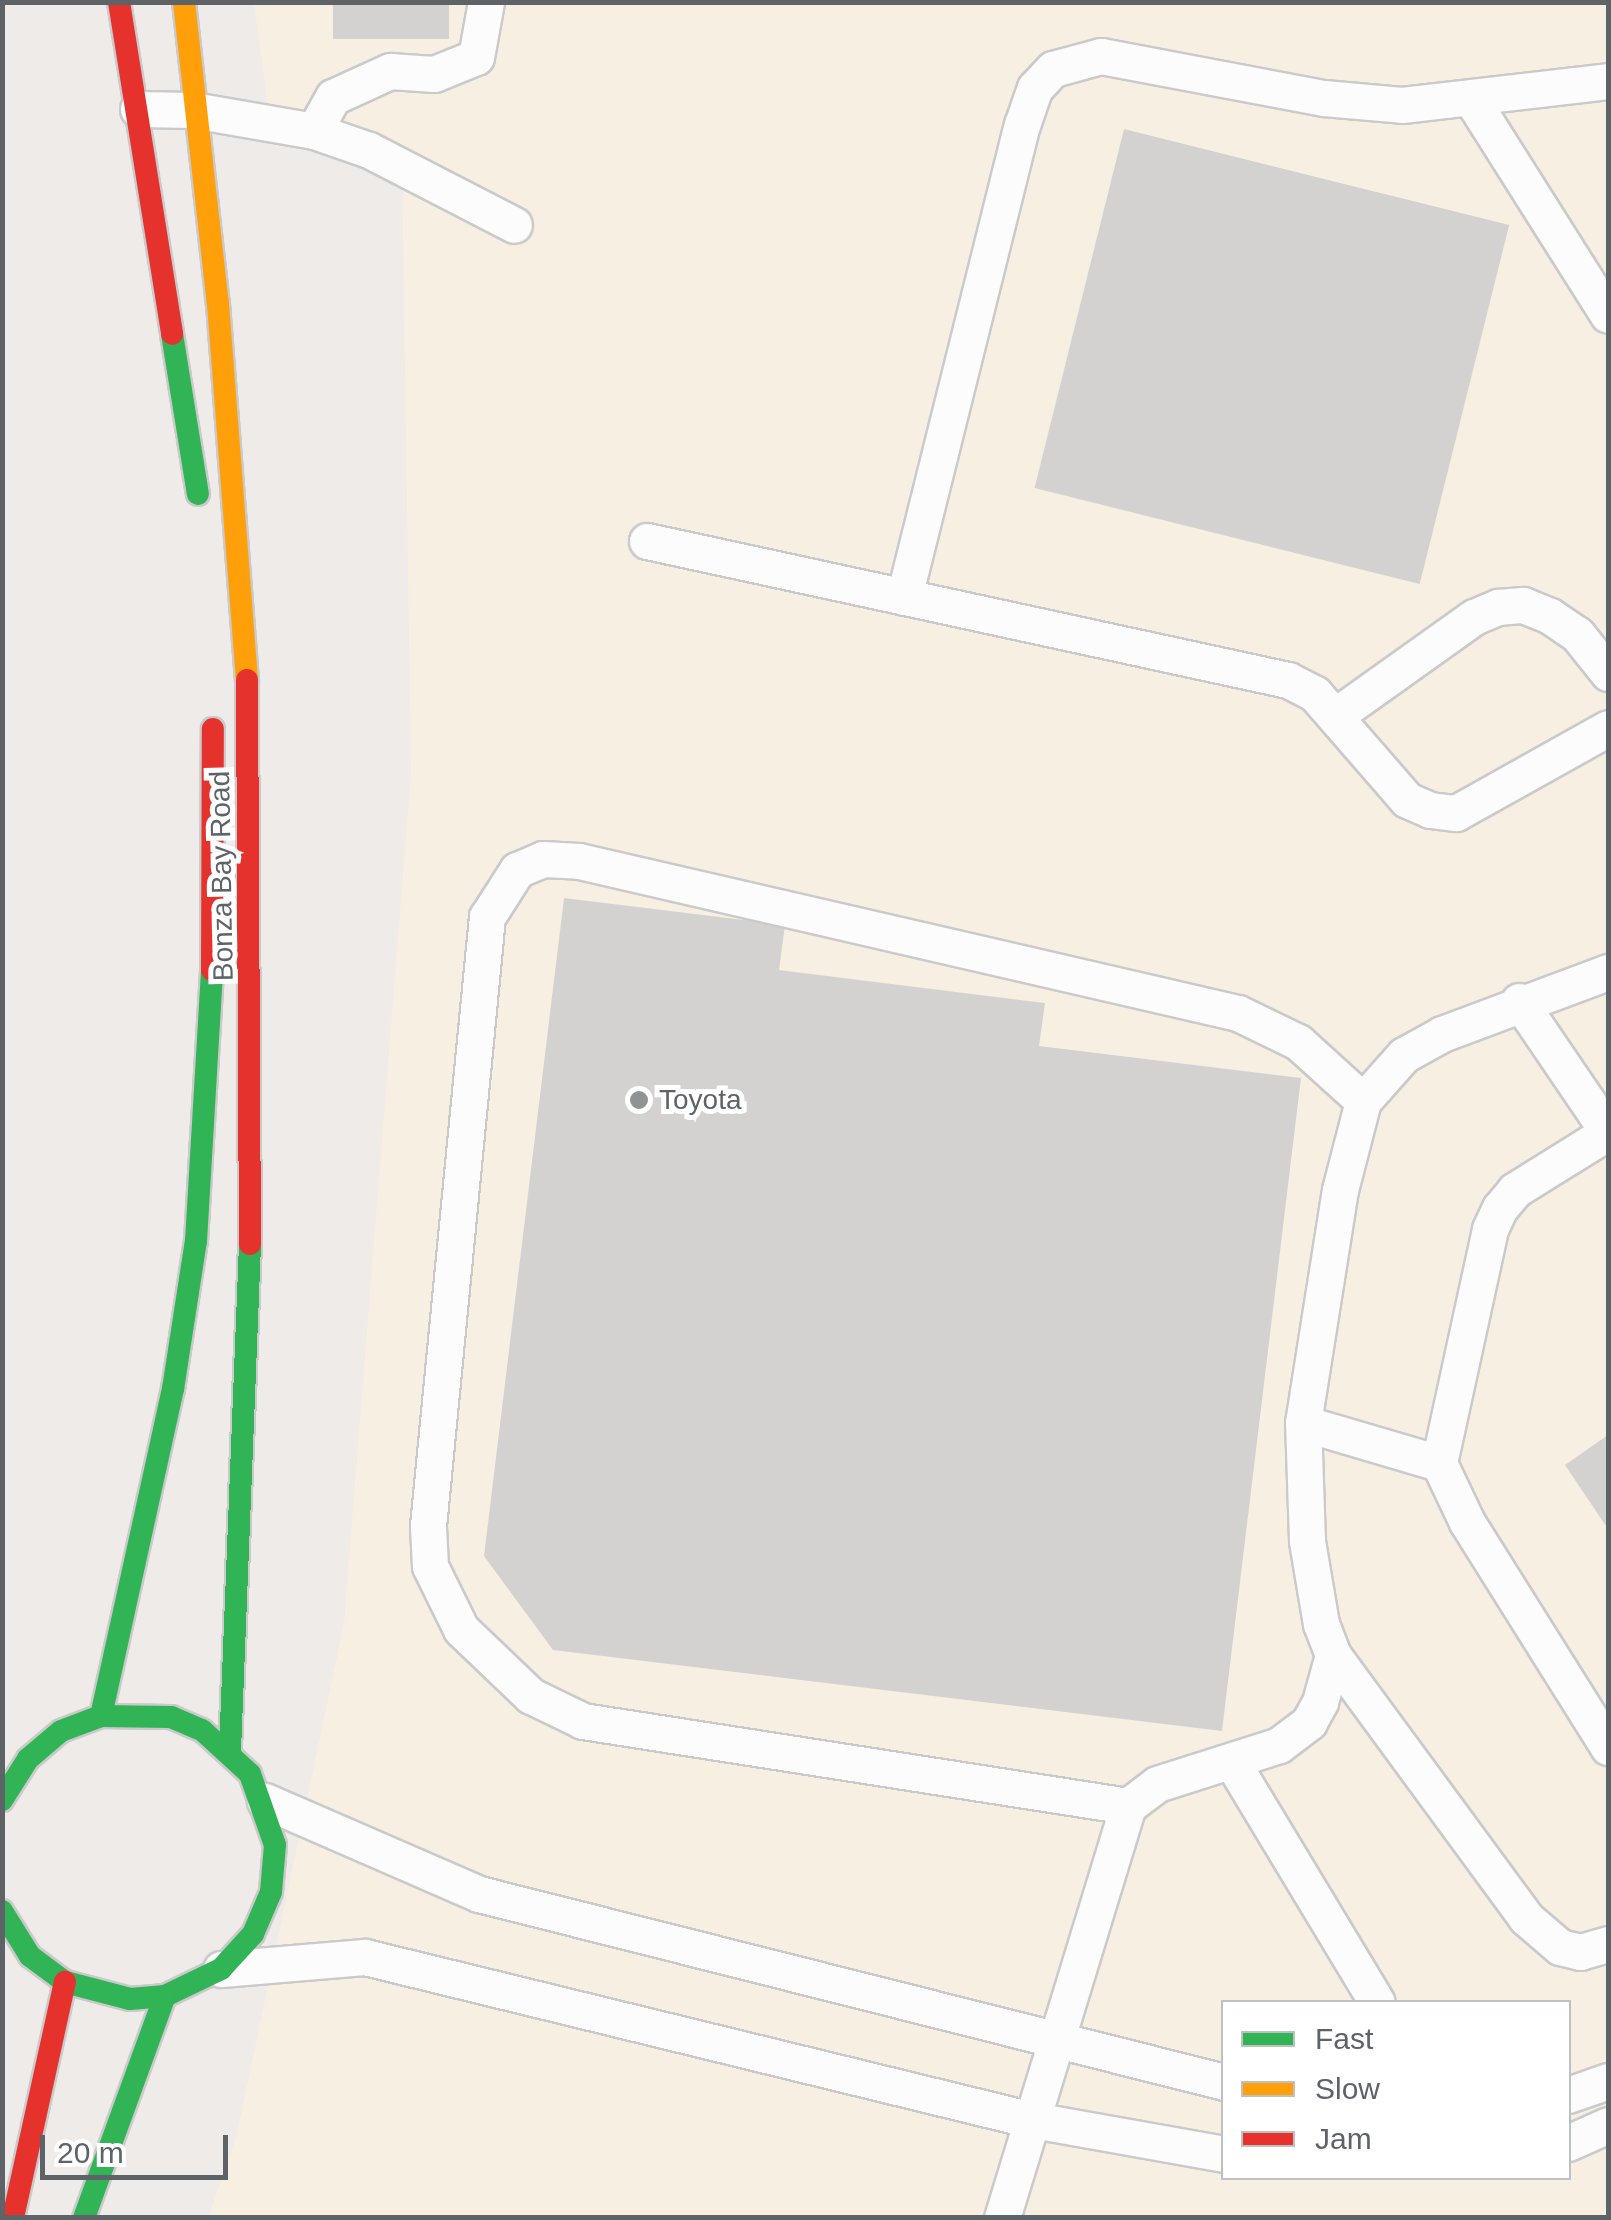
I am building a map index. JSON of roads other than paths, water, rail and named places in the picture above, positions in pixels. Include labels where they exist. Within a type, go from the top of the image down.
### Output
[{"type":"main road","points":[[119,2],[202,525]]},
{"type":"main road","name":"Bonza Bay Road","points":[[184,2],[192,110],[218,304],[249,700],[250,1271],[230,1751]]},
{"type":"main road","name":"Bonza Bay Road","points":[[102,1716],[173,1390],[196,1240],[212,1042],[213,710]]},
{"type":"main road","points":[[2,1800],[28,1759],[62,1731],[102,1716],[170,1717],[230,1751],[265,1801],[275,1846],[271,1892],[253,1934],[221,1968],[165,1996],[96,1994],[65,1982],[30,1956],[2,1911]]},
{"type":"main road","points":[[13,2218],[65,1982]]},
{"type":"main road","points":[[84,2218],[165,1996]]},
{"type":"lane","points":[[314,131],[334,97],[390,72],[434,74],[476,57],[486,2]]},
{"type":"lane","points":[[904,597],[1022,126],[1035,88],[1052,70],[1101,56],[1324,98],[1402,105],[1608,82]]},
{"type":"lane","points":[[1472,100],[1608,315]]},
{"type":"lane","points":[[138,109],[192,110],[314,131],[369,150],[514,226]]},
{"type":"lane","points":[[647,541],[1288,680],[1315,694],[1407,800],[1456,813],[1608,728]]},
{"type":"lane","points":[[1335,716],[1474,617],[1498,608],[1523,605],[1550,616],[1577,634],[1608,673]]},
{"type":"lane","points":[[1128,1806],[583,1721],[531,1696],[461,1629],[430,1566],[428,1526],[487,916],[517,870],[543,860],[579,861],[1238,1013],[1298,1042],[1363,1101]]},
{"type":"lane","points":[[1608,972],[1519,1001],[1404,1055],[1363,1101],[1340,1190],[1303,1423],[1308,1541],[1321,1624],[1333,1655],[1526,1918],[1560,1947],[1594,1952],[1608,1944]]},
{"type":"lane","points":[[1519,1001],[1608,1132],[1516,1190],[1500,1208],[1490,1230],[1439,1463],[1467,1522],[1608,1748]]},
{"type":"lane","points":[[1303,1423],[1439,1463]]},
{"type":"lane","points":[[1002,2218],[1028,2118],[1128,1806],[1157,1784],[1279,1745],[1309,1722],[1333,1655]]},
{"type":"lane","points":[[1232,1762],[1375,2000]]},
{"type":"lane","points":[[265,1801],[480,1894],[1221,2081]]},
{"type":"lane","points":[[221,1968],[366,1957],[1028,2118],[1221,2153]]},
{"type":"lane","points":[[1571,2094],[1608,2081]]},
{"type":"lane","points":[[1571,2142],[1608,2124]]},
{"type":"place","name":"Toyota","points":[[639,1100]]}]
